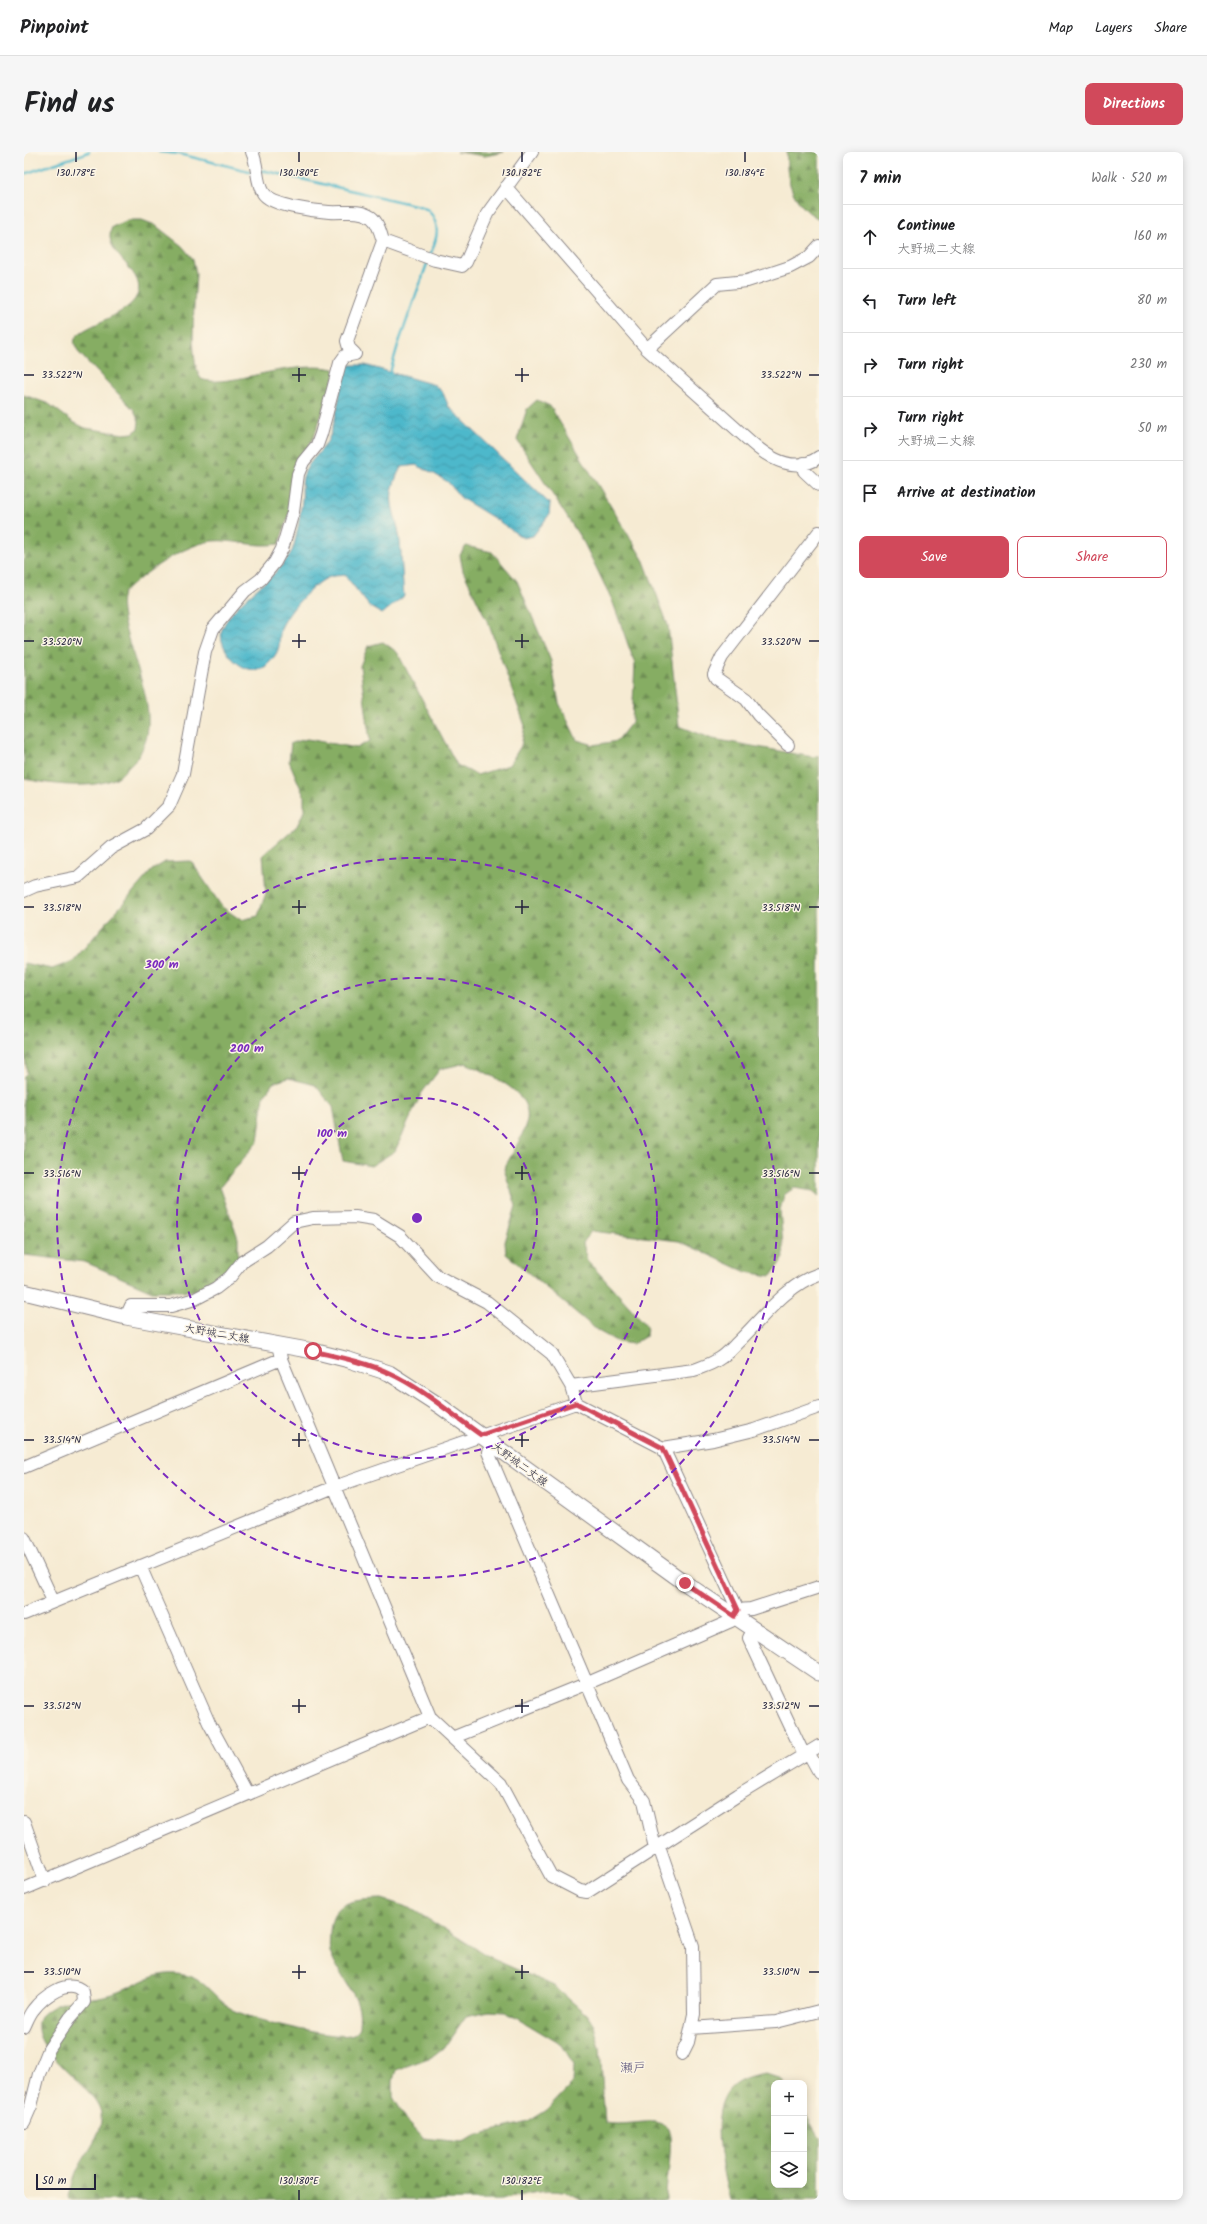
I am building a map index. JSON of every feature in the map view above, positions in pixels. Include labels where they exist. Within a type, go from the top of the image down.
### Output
[{"type":"main road","name":"大野城二丈線","points":[[24,1292],[126,1317],[278,1344],[349,1360],[389,1373],[407,1383],[481,1435],[641,1552],[736,1613],[754,1629],[819,1673]]},
{"type":"street","points":[[24,891],[35,886],[78,876],[111,848],[146,829],[170,806],[183,774],[206,652],[213,629],[245,590],[261,579],[275,562],[282,549],[293,512],[298,474],[303,462],[317,444],[321,434],[340,363],[345,356],[355,354],[347,341],[383,241],[378,226],[372,218],[359,212],[328,212],[288,206],[270,199],[263,193],[258,168],[252,152]]},
{"type":"street","points":[[383,241],[435,260],[462,266],[487,214],[532,152]]},
{"type":"street","points":[[506,187],[648,349],[766,456],[783,463],[804,463],[819,457]]},
{"type":"street","points":[[648,349],[717,284],[747,281],[790,267],[809,257],[819,246]]},
{"type":"street","points":[[804,463],[804,471],[819,485]]},
{"type":"street","points":[[788,745],[758,715],[746,699],[716,678],[714,674],[722,657],[819,532]]},
{"type":"street","points":[[126,1317],[131,1306],[171,1306],[194,1299],[216,1288],[230,1277],[242,1262],[267,1246],[294,1222],[313,1218],[355,1218],[374,1220],[400,1236],[436,1276],[488,1302],[552,1354],[571,1386],[576,1403]]},
{"type":"street","points":[[571,1386],[686,1371],[706,1366],[720,1359],[778,1302],[797,1286],[807,1278],[819,1274]]},
{"type":"street","points":[[278,1344],[281,1359],[430,1717],[500,1783],[552,1876],[580,1891],[587,1892],[732,1798],[819,1746]]},
{"type":"street","points":[[24,1467],[281,1359]]},
{"type":"street","points":[[24,1614],[334,1488],[481,1435],[576,1403],[663,1448],[713,1440],[754,1430],[819,1407]]},
{"type":"street","points":[[494,1445],[488,1452],[588,1683],[628,1780],[644,1801],[657,1848],[693,1946],[694,2014],[688,2042],[682,2054]]},
{"type":"street","points":[[663,1448],[736,1613]]},
{"type":"street","points":[[24,1538],[53,1601]]},
{"type":"street","points":[[140,1566],[209,1723],[247,1793]]},
{"type":"street","points":[[452,1738],[588,1683],[730,1621],[736,1613],[819,1587]]},
{"type":"street","points":[[754,1629],[749,1638],[806,1754],[819,1772]]},
{"type":"street","points":[[24,1889],[46,1881],[247,1793],[430,1717]]},
{"type":"street","points":[[24,1822],[46,1881]]},
{"type":"street","points":[[24,2027],[32,2010],[49,1994],[68,1988],[76,1988],[83,1992],[84,2002],[70,2018],[47,2054],[24,2122]]},
{"type":"street","points":[[691,2028],[776,2022],[819,2011]]},
{"type":"green space","points":[[457,152],[504,152],[485,156]]},
{"type":"green space","points":[[787,152],[819,152],[819,219],[803,207],[792,191],[789,182]]},
{"type":"green space","points":[[128,220],[142,220],[155,225],[182,246],[193,259],[196,273],[193,344],[197,370],[201,379],[208,381],[227,380],[275,371],[312,367],[334,369],[335,375],[314,437],[297,466],[292,504],[279,544],[261,545],[228,541],[212,541],[201,544],[189,548],[164,561],[123,593],[121,604],[124,623],[140,677],[148,716],[147,734],[142,750],[130,765],[114,779],[81,785],[46,783],[24,779],[24,395],[49,404],[73,422],[85,428],[124,434],[133,433],[138,429],[139,421],[134,410],[79,353],[74,343],[78,335],[84,330],[121,311],[135,299],[139,289],[137,280],[118,255],[110,237],[112,227]]},
{"type":"green space","points":[[537,400],[550,406],[644,561],[668,625],[679,726],[713,739],[813,757],[819,755],[819,1196],[813,1191],[794,1188],[784,1195],[780,1210],[784,1257],[771,1276],[746,1272],[679,1241],[591,1231],[583,1243],[587,1260],[647,1326],[646,1336],[633,1344],[618,1342],[598,1331],[506,1254],[505,1242],[516,1206],[504,1169],[524,1130],[527,1113],[524,1103],[508,1086],[498,1079],[466,1063],[440,1069],[421,1094],[395,1151],[371,1166],[343,1161],[333,1107],[315,1085],[288,1078],[273,1083],[264,1096],[258,1141],[220,1187],[238,1238],[238,1260],[221,1277],[196,1291],[152,1291],[85,1262],[24,1255],[24,1076],[27,1073],[24,1047],[24,963],[52,969],[73,961],[152,870],[165,862],[191,861],[222,907],[241,920],[258,916],[266,893],[263,855],[297,826],[304,811],[304,796],[289,761],[291,743],[307,739],[357,748],[370,741],[360,666],[368,646],[383,642],[397,652],[457,765],[477,775],[509,765],[521,746],[525,726],[489,625],[463,571],[460,555],[466,546],[492,552],[517,581],[551,661],[559,703],[577,740],[594,745],[617,741],[632,722],[635,664],[612,600],[584,543],[517,440],[527,409]]},
{"type":"green space","points":[[382,1899],[410,1908],[493,1959],[554,1986],[587,2015],[594,2026],[600,2048],[605,2123],[618,2124],[655,2122],[664,2125],[668,2129],[670,2135],[670,2153],[666,2200],[582,2200],[563,2192],[552,2191],[531,2193],[500,2200],[68,2200],[77,2171],[97,2137],[101,2122],[101,2114],[97,2103],[88,2091],[51,2055],[42,2042],[38,2029],[40,2016],[48,2009],[64,2002],[108,1995],[119,1992],[155,1976],[176,1974],[188,1976],[200,1981],[230,2008],[253,2017],[309,2031],[326,2034],[352,2035],[356,2033],[359,2028],[359,2010],[354,1996],[334,1962],[330,1952],[329,1946],[332,1920],[341,1907],[347,1903]],"holes":[[[489,2011],[505,2012],[562,2045],[574,2065],[573,2083],[547,2110],[528,2122],[477,2135],[462,2142],[423,2138],[408,2122],[393,2097],[393,2080],[396,2070],[434,2056],[443,2049],[466,2016]]]},
{"type":"green space","points":[[766,2074],[780,2080],[771,2080],[771,2188],[807,2188],[807,2117],[819,2137],[819,2200],[730,2200],[719,2146],[718,2132],[721,2105],[729,2089],[738,2082]]},
{"type":"water","points":[[348,365],[365,365],[435,385],[443,393],[449,407],[550,504],[549,515],[533,536],[523,538],[461,498],[448,482],[431,472],[416,465],[401,467],[395,479],[392,490],[392,506],[400,542],[404,596],[382,614],[370,607],[345,575],[332,576],[317,585],[296,605],[282,626],[277,653],[268,664],[260,669],[252,670],[243,667],[228,653],[223,644],[221,635],[223,627],[229,616],[237,607],[285,562],[294,547],[301,512],[303,477],[307,467],[330,436],[337,410],[343,375]]},
{"type":"waterway","points":[[24,174],[89,152]]},
{"type":"waterway","points":[[159,152],[179,154],[253,172]]},
{"type":"waterway","points":[[260,171],[266,171],[419,206],[428,210],[435,221],[437,231],[430,255]]},
{"type":"waterway","points":[[389,376],[398,345],[428,261]]},
{"type":"district","name":"瀬戸","points":[[633,2067]]},
{"type":"route","points":[[313,1351],[370,1366],[389,1373],[407,1383],[481,1435],[576,1403],[587,1407],[663,1448],[738,1610],[734,1616],[685,1583]]}]
